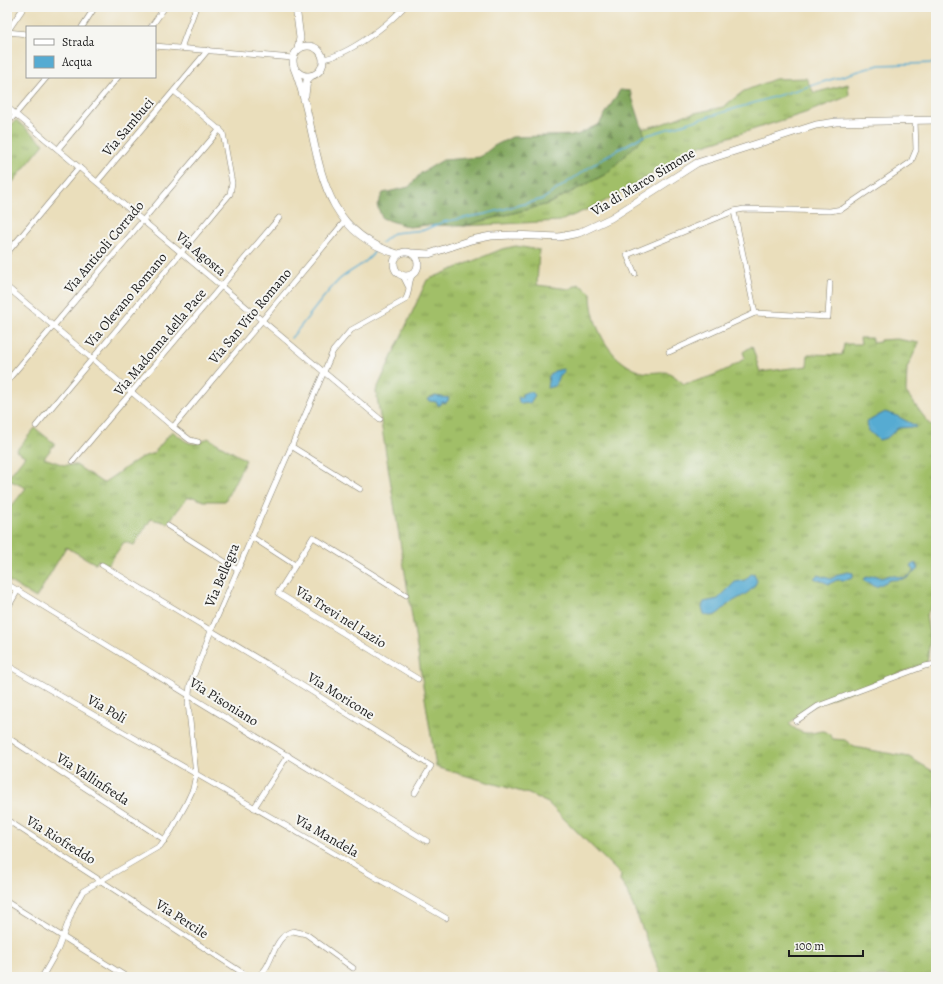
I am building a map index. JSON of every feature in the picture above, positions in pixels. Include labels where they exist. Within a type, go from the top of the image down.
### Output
[{"type":"street","points":[[24,7],[7,32],[26,34]]},
{"type":"street","points":[[83,26],[95,7]]},
{"type":"street","points":[[152,26],[165,7]]},
{"type":"street","points":[[181,48],[196,7]]},
{"type":"street","points":[[296,7],[299,31],[298,49],[293,58],[294,68],[305,97],[322,177],[329,197],[345,220],[373,244],[381,249],[398,254]]},
{"type":"street","points":[[324,59],[339,55],[359,42],[390,21],[404,7]]},
{"type":"street","points":[[299,31],[305,40],[321,52],[324,59],[319,72],[307,80],[305,97]]},
{"type":"street","points":[[298,49],[307,45],[312,46]]},
{"type":"street","points":[[156,46],[293,58]]},
{"type":"street","name":"Via Sambuci","points":[[97,182],[208,50]]},
{"type":"street","points":[[294,68],[301,75],[311,76]]},
{"type":"street","points":[[7,124],[46,78]]},
{"type":"street","points":[[58,149],[117,78]]},
{"type":"street","points":[[174,91],[220,128]]},
{"type":"street","name":"Via Agosta","points":[[7,107],[380,419]]},
{"type":"street","points":[[635,274],[627,255],[734,211],[744,209],[841,210],[903,169],[912,160],[916,150],[915,120]]},
{"type":"street","name":"Via di Marco Simone","points":[[413,253],[426,254],[465,242],[492,236],[514,235],[559,237],[580,233],[611,218],[697,163],[805,128],[836,122],[936,120]]},
{"type":"street","name":"Via Anticoli Corrado","points":[[7,381],[220,128]]},
{"type":"street","name":"Via Olevano Romano","points":[[36,426],[230,194],[232,183],[225,137],[220,128]]},
{"type":"street","points":[[7,253],[79,166]]},
{"type":"street","points":[[734,211],[755,313]]},
{"type":"street","name":"Via Madonna della Pace","points":[[73,461],[133,393],[280,218]]},
{"type":"street","name":"Via San Vito Romano","points":[[173,427],[345,220]]},
{"type":"street","points":[[381,249],[394,265],[397,272],[403,276],[409,287]]},
{"type":"street","points":[[394,265],[398,254],[405,251],[413,253],[418,260],[418,268],[413,274],[403,276]]},
{"type":"street","name":"Via di Marco Simone","points":[[418,268],[426,257],[434,252]]},
{"type":"street","name":"Via Bellegra","points":[[42,977],[64,937],[73,910],[81,894],[88,887],[156,849],[165,840],[188,800],[196,774],[188,694],[211,631],[333,351],[346,335],[362,323],[402,302],[407,297],[409,280],[413,274]]},
{"type":"street","points":[[669,352],[755,313],[828,317],[830,283]]},
{"type":"street","points":[[7,287],[173,427],[190,440],[198,442]]},
{"type":"street","points":[[291,446],[360,489]]},
{"type":"street","points":[[168,526],[238,570]]},
{"type":"street","points":[[252,537],[295,566]]},
{"type":"street","name":"Via Trevi nel Lazio","points":[[406,596],[313,537],[278,593],[418,678]]},
{"type":"street","points":[[102,565],[211,631]]},
{"type":"street","name":"Via Pisoniano","points":[[7,584],[427,841]]},
{"type":"street","points":[[7,609],[18,590]]},
{"type":"street","name":"Via Moricone","points":[[211,631],[431,766],[415,793]]},
{"type":"street","points":[[796,721],[818,706],[926,666],[936,664]]},
{"type":"street","name":"Via Poli","points":[[7,665],[196,774]]},
{"type":"street","name":"Via Vallinfreda","points":[[7,738],[165,840]]},
{"type":"street","points":[[254,808],[288,755]]},
{"type":"street","name":"Via Mandela","points":[[196,774],[446,918]]},
{"type":"street","name":"Via Riofreddo","points":[[7,820],[102,880]]},
{"type":"street","name":"Via Percile","points":[[102,880],[249,977]]},
{"type":"street","points":[[7,902],[127,977]]},
{"type":"street","points":[[256,977],[265,970],[279,940],[293,931],[306,934],[353,968]]},
{"type":"green space","points":[[806,78],[814,93],[848,84],[849,96],[805,113],[701,146],[600,204],[560,221],[463,226],[548,204],[606,174],[642,129],[662,124],[685,115],[723,107],[744,91],[775,79]]},
{"type":"green space","points":[[620,90],[630,91],[645,136],[606,174],[548,204],[463,226],[428,225],[409,227],[382,218],[377,205],[383,193],[409,187],[421,173],[443,160],[480,157],[494,146],[512,137],[577,135],[599,124]]},
{"type":"green space","points":[[16,120],[44,144],[7,189],[7,130]]},
{"type":"green space","points":[[516,246],[539,250],[537,285],[569,289],[579,284],[591,293],[594,317],[598,328],[603,340],[618,359],[639,371],[669,373],[684,384],[700,380],[731,367],[745,358],[743,352],[752,346],[760,372],[807,366],[808,354],[842,355],[844,344],[861,344],[860,338],[872,338],[872,343],[880,342],[880,340],[897,339],[919,343],[907,368],[906,392],[930,425],[936,425],[936,600],[926,615],[930,641],[927,663],[819,703],[803,711],[789,724],[804,733],[821,731],[827,732],[833,739],[845,740],[854,747],[909,757],[936,773],[936,977],[662,977],[627,891],[620,881],[621,875],[548,803],[529,794],[436,767],[376,391],[427,280],[502,249]]},
{"type":"green space","points":[[35,428],[55,444],[44,458],[64,465],[76,465],[103,483],[140,458],[154,453],[172,431],[189,443],[193,444],[208,438],[246,460],[225,501],[204,501],[193,497],[187,498],[168,523],[151,519],[134,545],[124,542],[108,565],[98,560],[96,564],[66,547],[36,598],[7,580],[7,509],[10,508],[26,488],[7,479],[25,456],[16,451]]},
{"type":"water","points":[[563,369],[564,372],[559,375],[555,386],[547,388],[549,376],[554,371]]},
{"type":"water","points":[[532,392],[535,395],[530,403],[521,404],[518,397],[522,398],[522,394]]},
{"type":"water","points":[[435,396],[449,398],[448,401],[445,403],[442,402],[439,406],[436,402],[429,401],[428,399]]},
{"type":"water","points":[[885,412],[897,416],[916,426],[915,428],[898,428],[887,438],[879,440],[868,430],[867,422]]},
{"type":"water","points":[[916,563],[918,569],[912,574],[914,570],[911,566]]},
{"type":"water","points":[[848,572],[853,573],[853,578],[837,580],[829,584],[814,578],[817,575],[831,579],[839,574]]},
{"type":"water","points":[[754,573],[757,581],[749,592],[730,603],[715,615],[708,616],[704,614],[702,607],[704,602],[718,599],[735,582],[745,580]]},
{"type":"water","points":[[912,574],[906,579],[890,580],[876,587],[863,580],[864,578],[875,575],[881,578],[890,575],[905,578]]},
{"type":"waterway","points":[[381,243],[393,233],[424,230],[443,222],[485,214],[543,199],[603,158],[641,137],[879,65],[936,63]]},
{"type":"waterway","points":[[291,338],[334,285],[345,275],[369,259],[377,248]]}]
